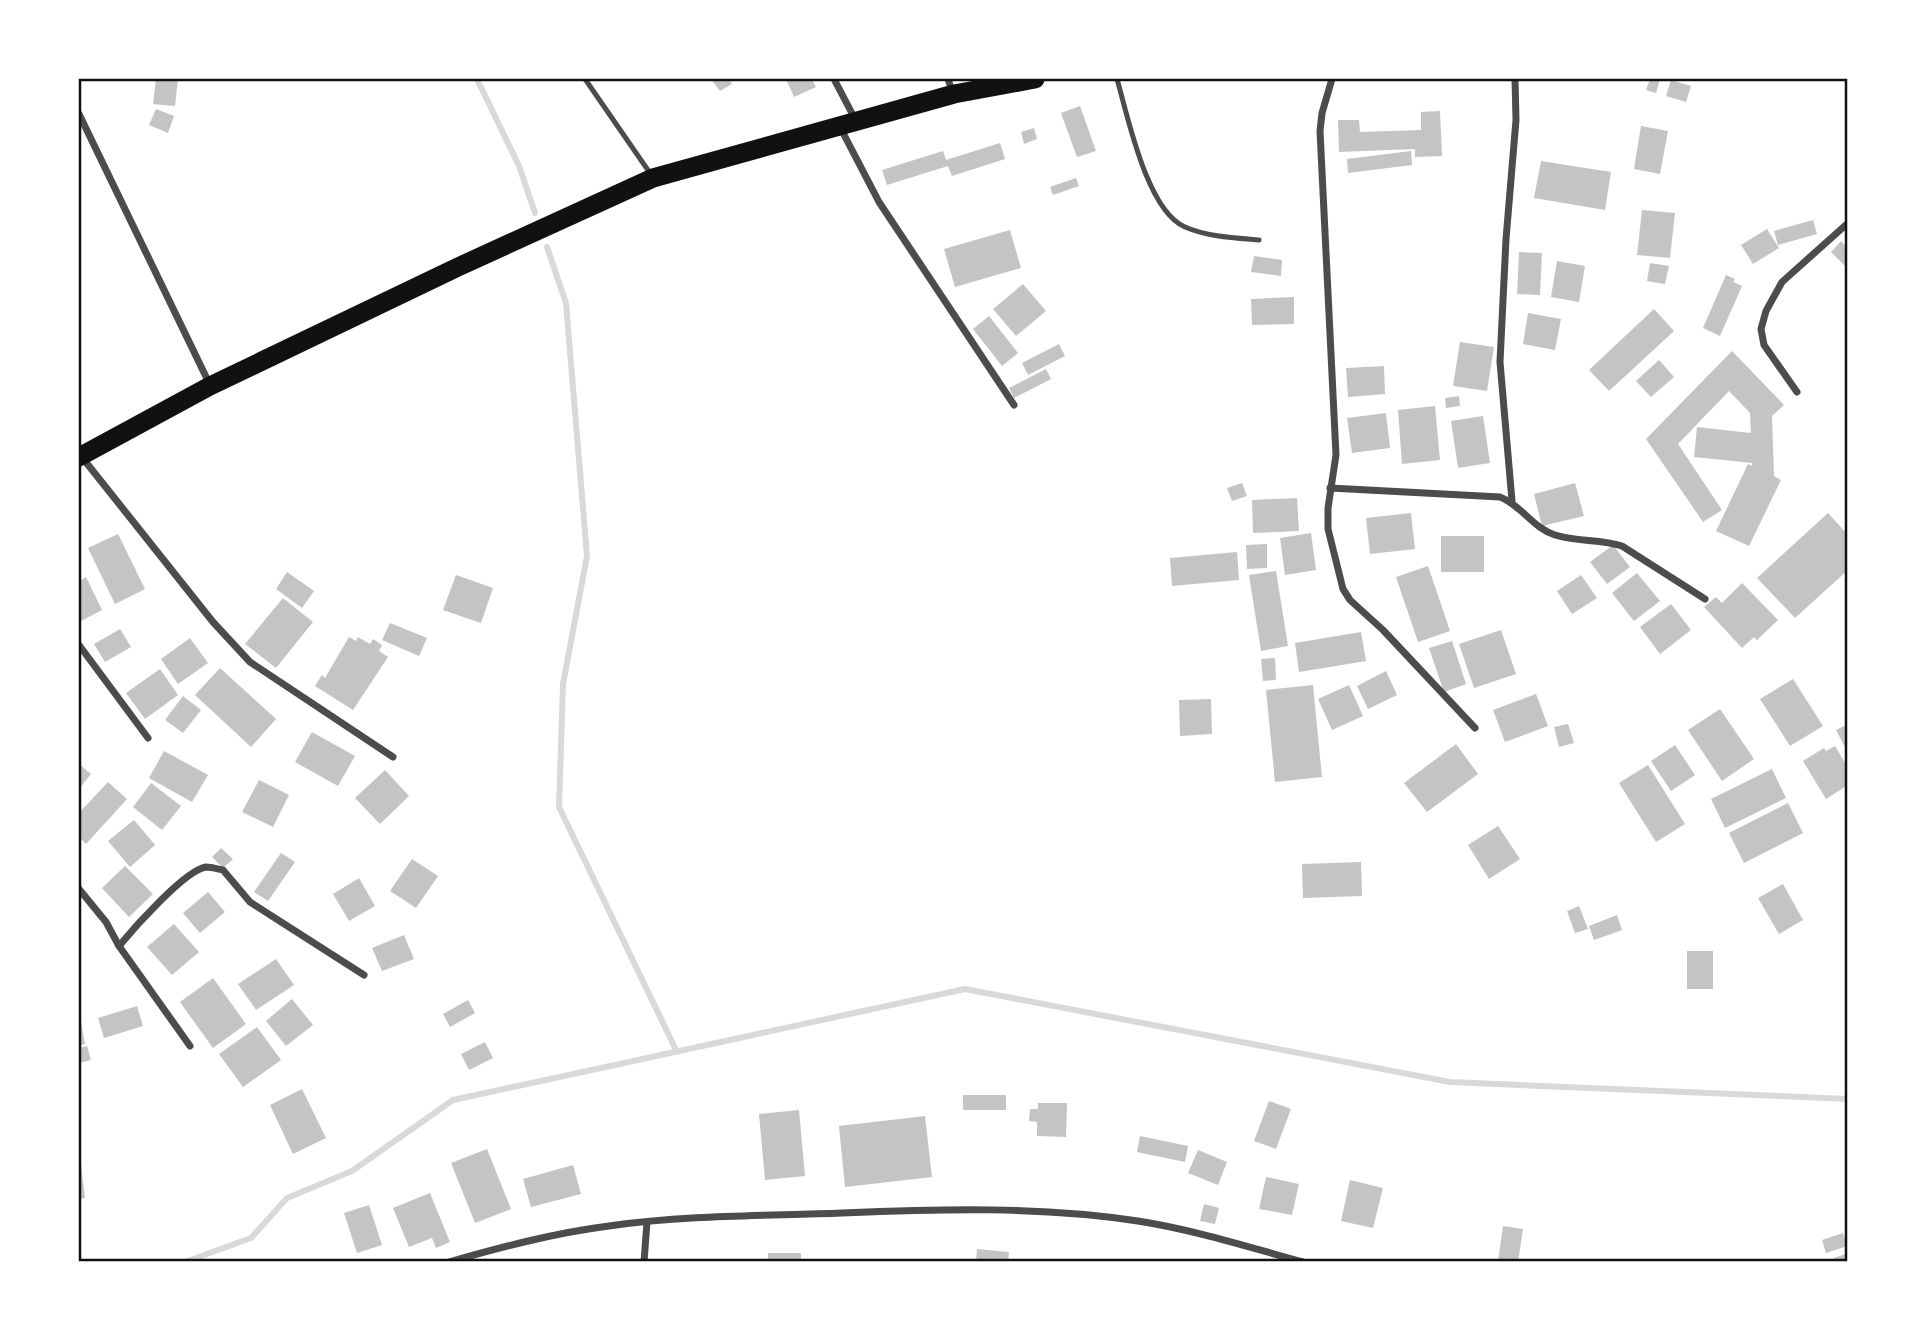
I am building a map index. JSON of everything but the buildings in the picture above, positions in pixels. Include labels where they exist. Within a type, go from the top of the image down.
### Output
[{"type":"highway","points":[[80,456],[210,386],[457,267],[653,178],[848,124],[951,86],[1035,79]]},
{"type":"street","points":[[834,79],[878,202],[1014,405]]},
{"type":"street","points":[[1332,79],[1320,131],[1336,455],[1330,488],[1328,529],[1343,589],[1350,600],[1383,630],[1475,728]]},
{"type":"street","points":[[1512,501],[1500,362],[1506,239],[1516,120],[1515,79]]},
{"type":"street","points":[[79,114],[210,386]]},
{"type":"street","points":[[1797,392],[1764,345],[1761,330],[1766,311],[1782,282],[1848,223]]},
{"type":"street","points":[[80,456],[213,622],[250,662],[393,757]]},
{"type":"street","points":[[1330,488],[1500,496],[1512,501],[1527,517],[1554,535],[1607,541],[1622,546],[1705,599]]},
{"type":"street","points":[[79,645],[148,738]]},
{"type":"street","points":[[119,946],[138,923],[190,875],[206,867],[223,870],[250,902],[364,975]]},
{"type":"street","points":[[79,889],[106,922],[119,946],[190,1046]]},
{"type":"street","points":[[449,1262],[533,1238],[610,1226],[647,1222],[929,1210],[1072,1214],[1136,1221],[1186,1229],[1303,1262]]},
{"type":"street","points":[[645,1262],[647,1222]]},
{"type":"lane","points":[[585,79],[653,178]]},
{"type":"lane","points":[[1117,79],[1137,149],[1159,204],[1183,226],[1221,237],[1259,240]]},
{"type":"waterway","points":[[477,79],[519,166],[535,213]]},
{"type":"waterway","points":[[547,247],[566,303],[587,556],[563,684],[559,807],[677,1052]]},
{"type":"waterway","points":[[185,1262],[251,1238],[287,1198],[352,1171],[453,1100],[965,989],[1450,1082],[1848,1099]]}]
